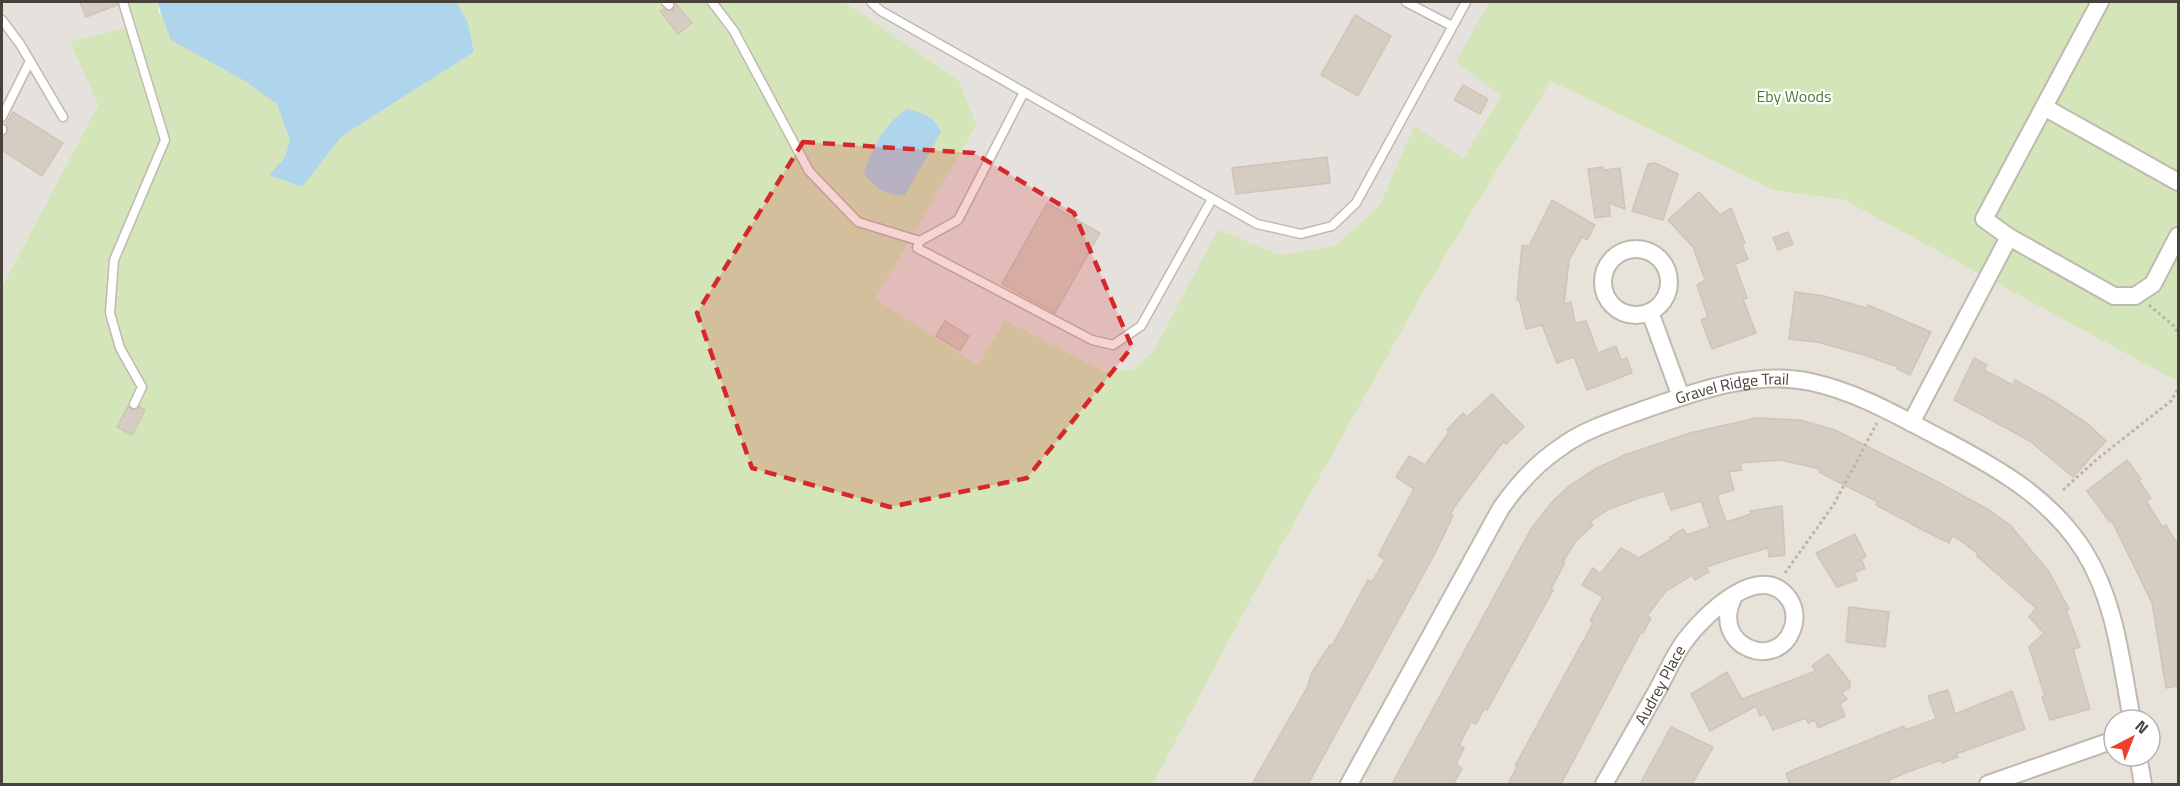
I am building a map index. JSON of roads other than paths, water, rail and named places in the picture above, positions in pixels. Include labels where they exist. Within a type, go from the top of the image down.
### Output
[{"type":"street","points":[[2100,2],[1984,219],[2009,237],[2114,296],[2135,296],[2153,284],[2178,236]]},
{"type":"street","points":[[2044,107],[2178,182]]},
{"type":"street","points":[[1911,423],[2009,237]]},
{"type":"street","points":[[1628,249],[1650,251],[1666,268],[1668,291],[1660,305],[1650,312],[1627,314],[1610,303],[1604,292],[1602,280],[1609,261],[1628,249]]},
{"type":"street","points":[[1650,312],[1681,397]]},
{"type":"street","name":"Gravel Ridge Trail","points":[[1349,784],[1501,508],[1515,488],[1561,446],[1605,423],[1732,382],[1776,378],[1809,381],[1854,393],[1992,466],[2045,503],[2084,551],[2111,607],[2130,708]]},
{"type":"street","name":"Audrey Place","points":[[1604,784],[1684,642],[1710,613],[1752,585],[1771,585],[1785,593],[1791,603],[1795,620],[1792,632],[1782,644],[1772,650],[1759,651],[1748,648],[1738,642],[1730,631],[1727,619],[1733,598]]},
{"type":"street","points":[[1988,784],[2102,744]]},
{"type":"street","points":[[2140,768],[2143,784]]},
{"type":"lane","points":[[123,2],[165,140],[114,260],[110,313],[120,348],[142,387],[134,404]]},
{"type":"lane","points":[[712,2],[734,32],[808,171],[858,222],[920,241]]},
{"type":"lane","points":[[871,2],[881,11],[1257,224],[1301,234],[1332,226],[1356,203],[1466,2]]},
{"type":"lane","points":[[1406,2],[1452,26]]},
{"type":"lane","points":[[2,20],[30,61],[63,117]]},
{"type":"lane","points":[[2,117],[30,61]]},
{"type":"lane","points":[[1024,92],[958,220],[920,241],[918,248],[1092,340],[1113,345],[1141,326],[1212,199]]},
{"type":"water","points":[[157,2],[457,2],[468,23],[474,52],[342,136],[302,187],[269,175],[284,159],[290,141],[277,104],[245,81],[171,40]]},
{"type":"water","points":[[907,109],[927,116],[935,122],[941,132],[905,195],[899,195],[882,190],[864,173],[880,136],[892,121]]},
{"type":"park label","name":"Eby Woods","points":[[1794,96]]}]
